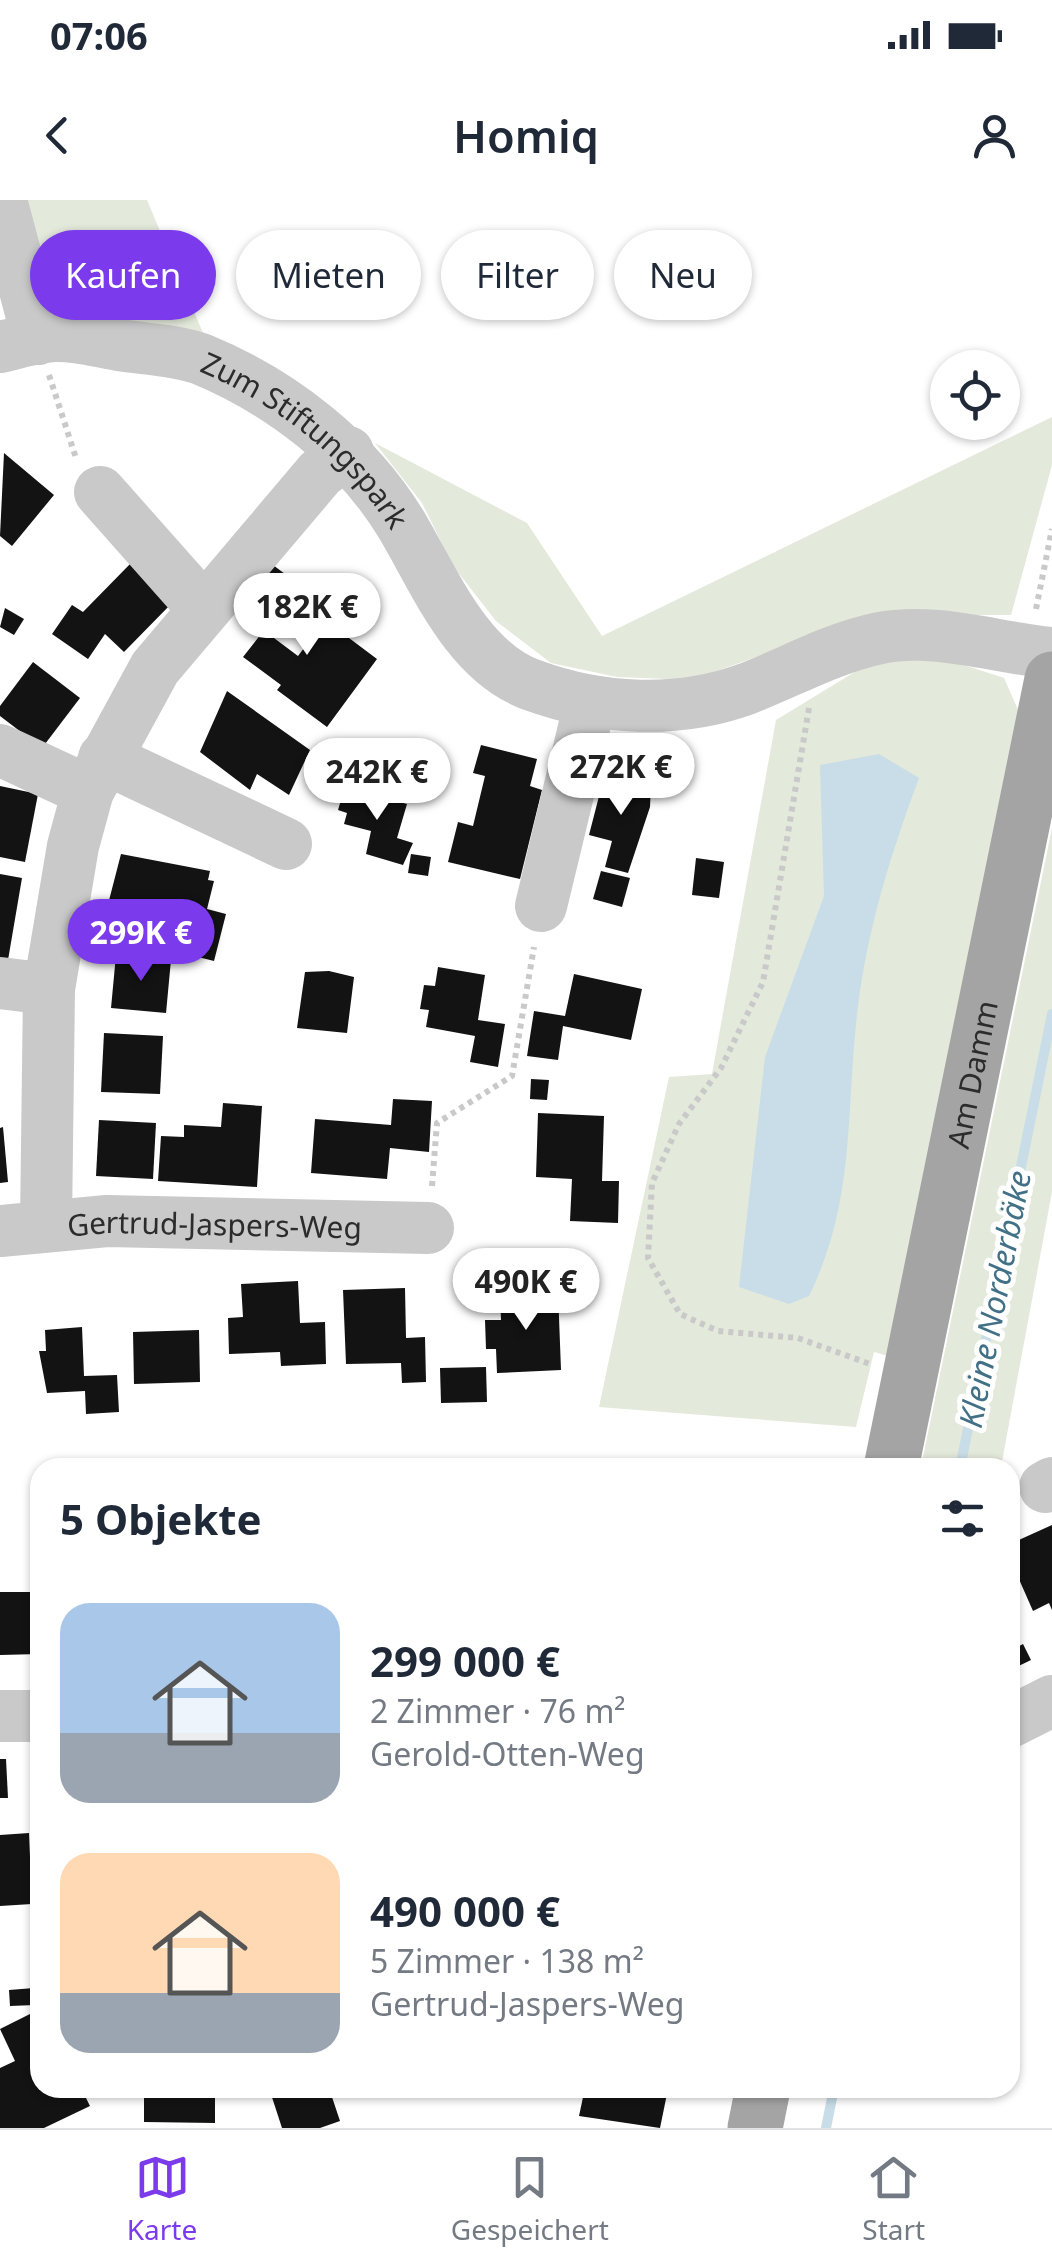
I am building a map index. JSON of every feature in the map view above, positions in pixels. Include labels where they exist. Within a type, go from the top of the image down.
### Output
[{"type":"main road","name":"Am Damm","points":[[893,1458],[1052,679]]},
{"type":"main road","points":[[755,2128],[761,2098]]},
{"type":"street","points":[[0,200],[19,343]]},
{"type":"street","name":"Zum Stiftungspark","points":[[19,343],[58,335],[198,358],[282,403],[348,452],[400,522],[430,578],[478,647],[527,684],[590,703],[660,706],[704,700],[746,689],[822,653],[884,637],[962,639],[1052,653]]},
{"type":"street","points":[[23,1227],[24,986],[96,775],[155,668],[320,473],[348,452]]},
{"type":"street","points":[[100,492],[202,608]]},
{"type":"street","points":[[541,906],[590,703]]},
{"type":"street","points":[[0,750],[96,775],[286,844]]},
{"type":"street","name":"Gertrud-Jaspers-Weg","points":[[23,1227],[428,1228]]},
{"type":"street","points":[[1020,1717],[1052,1701]]},
{"type":"street","points":[[0,1716],[30,1716]]},
{"type":"path","points":[[19,343],[69,443],[100,492]]},
{"type":"path","points":[[822,653],[796,770],[763,982],[721,1068],[680,1124],[652,1183],[648,1258],[680,1314],[718,1332],[798,1338],[877,1366]]},
{"type":"path","points":[[428,1228],[437,1123],[512,1076],[541,906]]},
{"type":"shaded area","points":[[9,200],[147,200],[160,230],[30,230],[30,247]]},
{"type":"shaded area","points":[[78,320],[198,320],[206,340]]},
{"type":"shaded area","points":[[1052,417],[1052,465],[1011,615],[872,615],[692,680],[617,677],[551,663],[496,621],[453,566],[422,503],[375,443],[527,523],[602,636],[1005,440],[1020,440],[1020,433]]},
{"type":"shaded area","points":[[876,659],[955,662],[1004,678],[1031,739],[903,1360],[874,1352],[856,1427],[599,1407],[669,1077],[712,1074],[776,720]]},
{"type":"shaded area","points":[[1052,828],[1052,1192],[1003,1458],[923,1458]]},
{"type":"water","points":[[879,754],[919,778],[882,890],[862,977],[847,1153],[835,1224],[809,1296],[789,1304],[739,1287],[765,1057],[824,896],[820,765]]},
{"type":"building","points":[[4,453],[54,495],[12,546],[0,536]]},
{"type":"building","points":[[131,563],[172,603],[124,652],[105,634],[88,659],[52,634],[72,605],[83,612]]},
{"type":"building","points":[[273,565],[293,580],[258,626],[298,656],[325,620],[377,659],[327,727],[277,690],[281,685],[243,657],[261,634],[249,626],[258,615],[243,605]]},
{"type":"building","points":[[5,608],[24,619],[14,635],[0,627]]},
{"type":"building","points":[[33,662],[80,698],[42,748],[0,716],[0,706]]},
{"type":"building","points":[[227,691],[310,750],[289,795],[257,774],[250,790],[200,752]]},
{"type":"building","points":[[481,745],[537,759],[530,786],[542,790],[520,879],[448,862],[458,822],[473,826],[485,776],[473,773]]},
{"type":"building","points":[[605,773],[651,785],[650,807],[628,873],[605,867],[612,841],[589,835]]},
{"type":"building","points":[[0,786],[38,794],[25,862],[0,857]]},
{"type":"building","points":[[345,787],[407,804],[397,838],[413,843],[403,865],[366,854],[371,831],[344,824],[347,813],[338,810]]},
{"type":"building","points":[[121,854],[210,871],[208,880],[214,881],[207,909],[226,914],[214,961],[178,952],[184,926],[106,912]]},
{"type":"building","points":[[411,854],[431,857],[428,876],[408,873]]},
{"type":"building","points":[[696,858],[724,862],[719,898],[692,895]]},
{"type":"building","points":[[601,871],[630,878],[622,907],[593,899]]},
{"type":"building","points":[[0,874],[22,878],[8,960],[0,958]]},
{"type":"building","points":[[116,955],[171,960],[166,1013],[111,1008]]},
{"type":"building","points":[[438,967],[485,975],[478,1020],[505,1024],[498,1067],[470,1062],[475,1036],[426,1027],[429,1010],[420,1009],[424,985],[435,986]]},
{"type":"building","points":[[329,971],[354,977],[347,1033],[297,1028],[305,972]]},
{"type":"building","points":[[574,974],[642,989],[631,1040],[563,1026],[558,1060],[527,1056],[534,1011],[565,1016]]},
{"type":"building","points":[[104,1033],[163,1036],[160,1094],[101,1092]]},
{"type":"building","points":[[531,1079],[549,1080],[547,1100],[530,1099]]},
{"type":"building","points":[[393,1099],[432,1101],[429,1152],[390,1148],[387,1179],[311,1173],[315,1119],[391,1125]]},
{"type":"building","points":[[223,1103],[262,1106],[257,1187],[158,1181],[161,1136],[184,1137],[184,1125],[221,1127]]},
{"type":"building","points":[[538,1113],[604,1116],[602,1181],[619,1181],[618,1223],[570,1221],[572,1179],[536,1177]]},
{"type":"building","points":[[99,1120],[156,1123],[153,1179],[96,1176]]},
{"type":"building","points":[[3,1127],[8,1182],[0,1183],[0,1128]]},
{"type":"building","points":[[298,1281],[300,1323],[325,1322],[326,1364],[281,1366],[280,1352],[229,1354],[228,1318],[243,1317],[241,1284]]},
{"type":"building","points":[[405,1288],[406,1338],[425,1337],[426,1382],[402,1383],[401,1363],[346,1364],[343,1290]]},
{"type":"building","points":[[558,1291],[561,1370],[497,1373],[496,1349],[486,1349],[485,1320],[501,1320],[500,1294]]},
{"type":"building","points":[[82,1327],[84,1376],[117,1375],[119,1412],[86,1414],[85,1391],[47,1393],[39,1351],[46,1351],[45,1330]]},
{"type":"building","points":[[199,1330],[200,1382],[134,1384],[133,1332]]},
{"type":"building","points":[[486,1367],[487,1402],[441,1403],[440,1368]]},
{"type":"building","points":[[1052,1525],[1052,1610],[1049,1603],[1033,1611],[1020,1582],[1020,1539]]},
{"type":"building","points":[[0,1592],[30,1592],[30,1654],[0,1655]]},
{"type":"building","points":[[1023,1644],[1031,1660],[1020,1665]]},
{"type":"building","points":[[0,1759],[6,1759],[8,1798],[0,1798]]},
{"type":"building","points":[[29,1833],[30,1904],[0,1906],[0,1835]]},
{"type":"building","points":[[30,1988],[30,2005],[10,2006],[9,1990]]},
{"type":"building","points":[[30,2014],[30,2098],[86,2098],[90,2106],[44,2128],[0,2128],[0,2068],[15,2061],[0,2029]]},
{"type":"building","points":[[144,2098],[215,2098],[215,2123],[144,2122]]},
{"type":"building","points":[[272,2098],[332,2098],[340,2121],[320,2128],[282,2128]]},
{"type":"building","points":[[583,2098],[666,2098],[660,2128],[579,2116]]},
{"type":"waterway","name":"Kleine Norderbäke","points":[[962,1458],[1052,1014]]},
{"type":"waterway","name":"Kleine Norderbäke","points":[[826,2128],[832,2098]]}]
